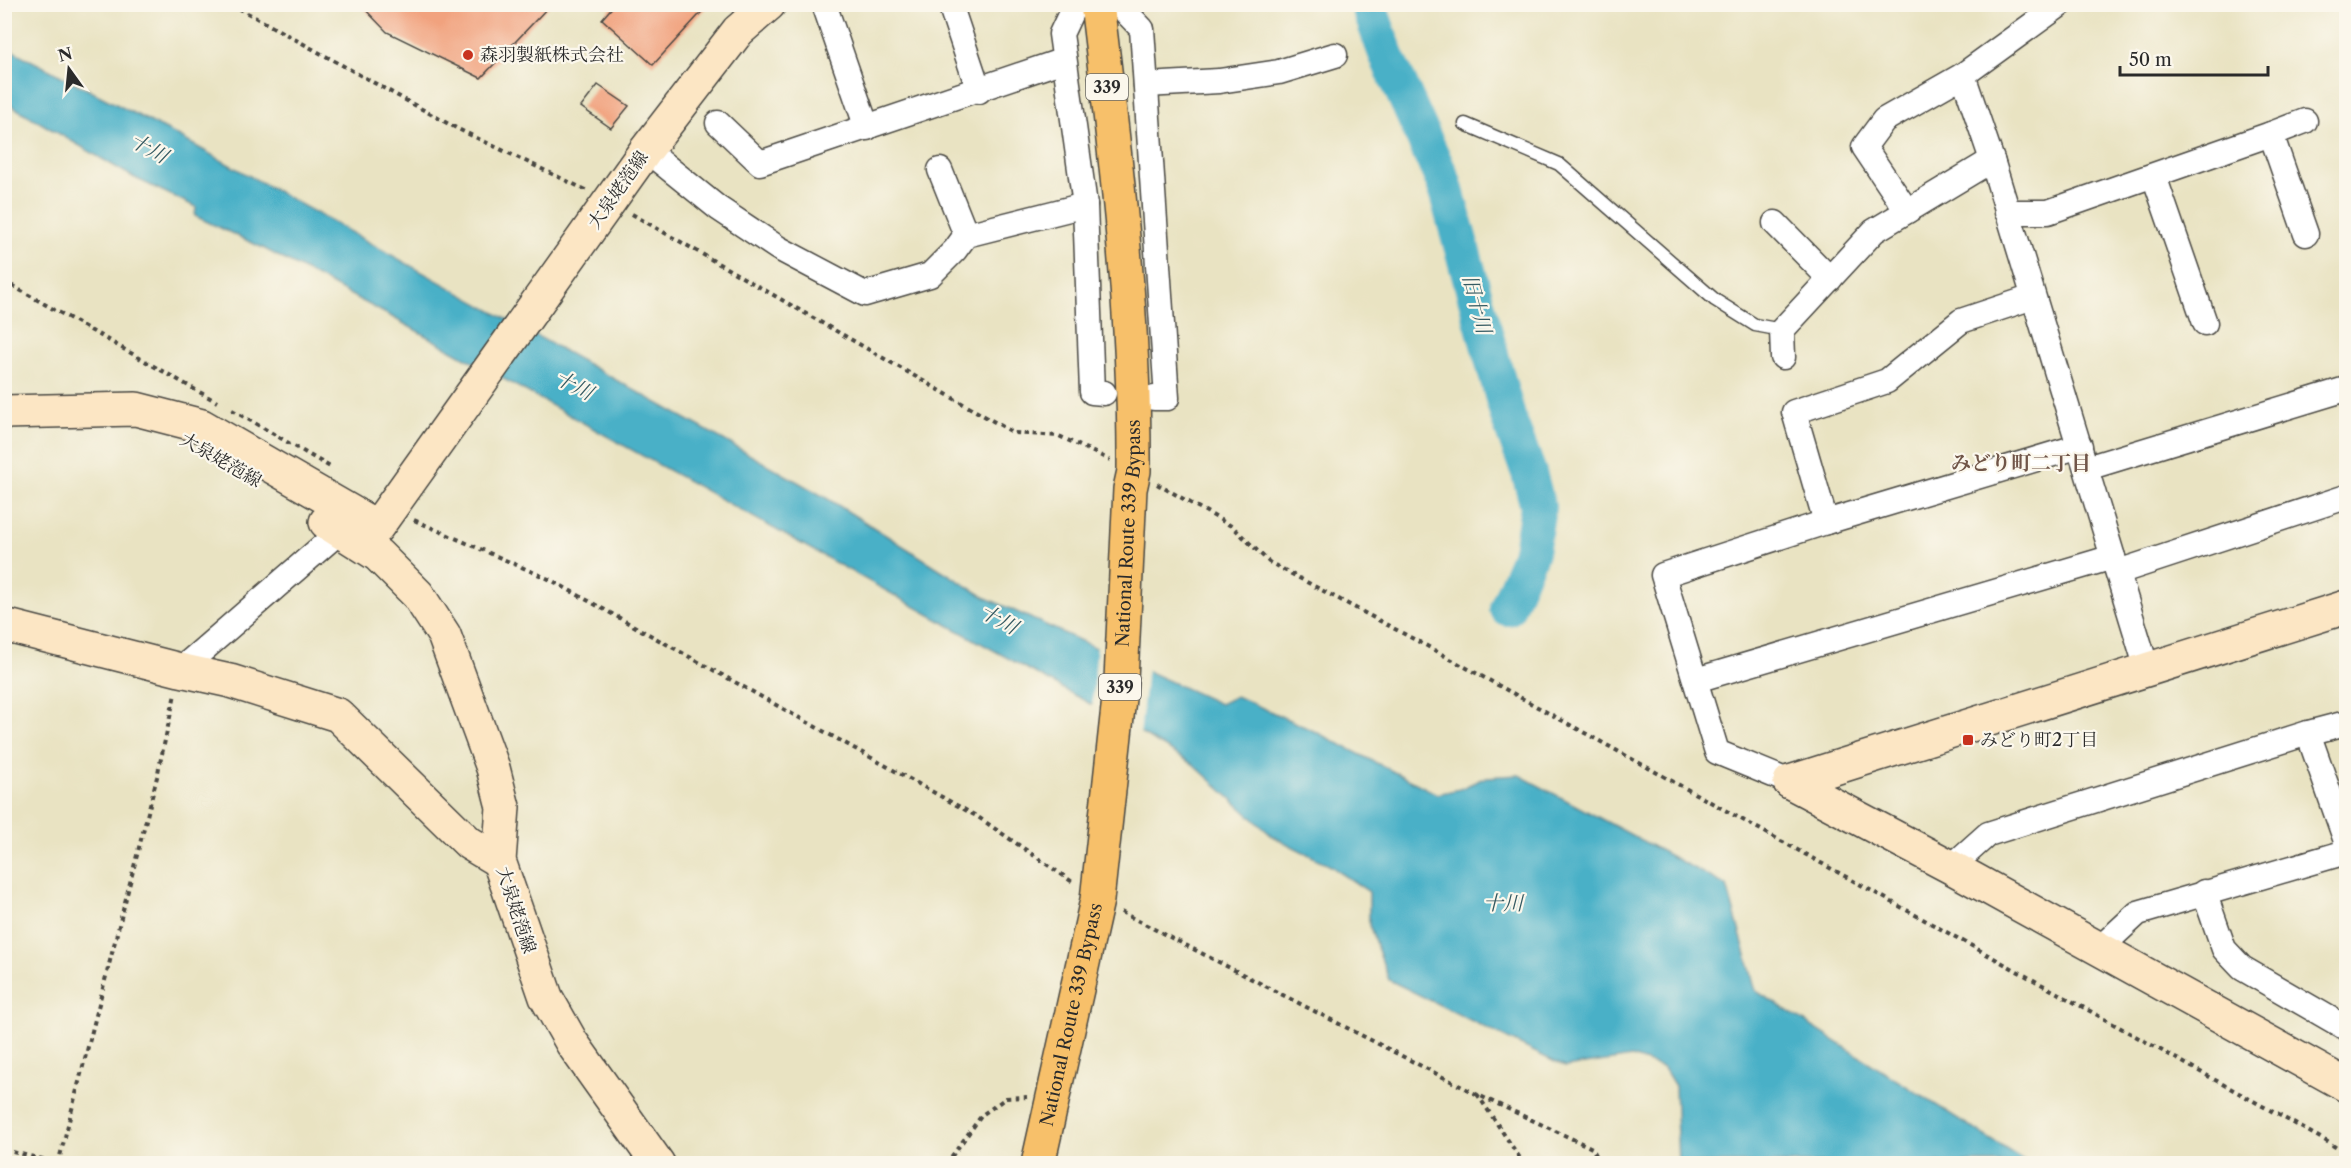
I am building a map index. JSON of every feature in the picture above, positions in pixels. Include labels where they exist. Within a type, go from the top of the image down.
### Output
[{"type":"highway","name":"National Route 339 Bypass","points":[[1038,1164],[1097,892],[1121,680],[1132,480],[1129,327],[1122,213],[1097,4]]},
{"type":"street","name":"大泉姥萢線","points":[[159,416],[202,426],[377,527],[646,150],[738,31],[769,4]]},
{"type":"street","points":[[824,4],[867,128]]},
{"type":"street","points":[[950,4],[979,91]]},
{"type":"street","points":[[1075,4],[1061,34],[1085,205],[1092,392],[1104,393]]},
{"type":"street","points":[[1118,4],[1142,30],[1167,398],[1154,398]]},
{"type":"street","points":[[1907,211],[1863,147],[1884,120],[1963,75],[2061,4]]},
{"type":"street","points":[[1146,85],[1219,81],[1279,72],[1335,55]]},
{"type":"street","points":[[718,123],[760,163],[979,91],[1064,60]]},
{"type":"street","points":[[1963,75],[1992,160],[2147,669]]},
{"type":"street","points":[[2007,212],[2048,212],[2305,121]]},
{"type":"street","points":[[2271,134],[2306,234]]},
{"type":"street","points":[[646,150],[718,208],[778,248],[865,294],[930,275],[955,250],[966,235],[1085,205]]},
{"type":"street","points":[[1783,357],[1782,330],[1874,231],[1992,160]]},
{"type":"street","points":[[940,170],[966,235]]},
{"type":"street","points":[[2154,176],[2205,323]]},
{"type":"street","points":[[1775,222],[1830,279]]},
{"type":"street","points":[[1826,522],[1794,412],[1887,381],[1961,321],[2033,297]]},
{"type":"street","points":[[2346,389],[1826,522],[1663,574],[1717,752],[1791,783],[1951,867],[2346,1085]]},
{"type":"street","points":[[4,412],[136,409],[159,416]]},
{"type":"street","name":"大泉姥萢線","points":[[159,416],[179,438],[295,502],[378,555],[418,595],[444,635],[493,768],[503,807],[499,861],[546,997],[572,1043],[658,1164]]},
{"type":"street","points":[[1696,680],[2115,564],[2346,496]]},
{"type":"street","points":[[180,670],[340,531]]},
{"type":"street","points":[[1791,783],[2346,607]]},
{"type":"street","points":[[4,625],[230,681],[338,715],[469,843],[499,861]]},
{"type":"street","points":[[1951,867],[1988,834],[2346,723]]},
{"type":"street","points":[[2308,733],[2346,841]]},
{"type":"street","points":[[2099,948],[2138,913],[2346,852]]},
{"type":"street","points":[[2204,892],[2224,949],[2242,968],[2346,1028]]},
{"type":"lane","points":[[1465,124],[1559,164],[1715,300],[1755,325],[1782,330]]},
{"type":"path","points":[[231,4],[458,129],[610,201],[1014,433],[1059,436],[1132,480],[1233,527],[1269,562],[1425,645],[2346,1154]]},
{"type":"path","points":[[4,281],[221,404]]},
{"type":"path","points":[[231,410],[333,469]]},
{"type":"path","points":[[394,506],[415,520],[551,580],[978,817],[1097,892],[1476,1094],[1592,1148],[1601,1164]]},
{"type":"path","points":[[4,1150],[58,1163],[157,777],[180,670]]},
{"type":"path","points":[[1476,1094],[1524,1164]]},
{"type":"path","points":[[946,1164],[982,1115],[1006,1098],[1053,1095]]},
{"type":"water","name":"十川","points":[[5,47],[176,135],[720,438],[828,499],[986,598],[1220,704],[1236,696],[1316,732],[1437,794],[1460,789],[1486,777],[1519,775],[1727,886],[1756,991],[2028,1163],[1678,1163],[1675,1086],[1664,1068],[1632,1057],[1565,1067],[1389,980],[1369,925],[1369,892],[1329,865],[1272,836],[1193,764],[1096,707],[392,317],[263,248],[195,216],[196,207],[133,177],[5,102]]},
{"type":"pier","points":[[1097,645],[1147,667],[1140,736],[1092,708]]},
{"type":"building","name":"森羽製紙株式会社","points":[[360,4],[551,4],[481,78],[387,32]]},
{"type":"building","points":[[615,4],[709,4],[653,65],[602,19]]},
{"type":"building","points":[[598,85],[629,106],[611,128],[581,107]]},
{"type":"waterway","name":"旧十川","points":[[1368,4],[1386,54],[1444,183],[1508,417],[1529,473],[1538,507],[1531,552],[1507,608]]},
{"type":"place","name":"森羽製紙株式会社","points":[[468,55]]},
{"type":"place","name":"みどり町2丁目","points":[[1968,740]]},
{"type":"district","name":"みどり町二丁目","points":[[2021,463]]}]
